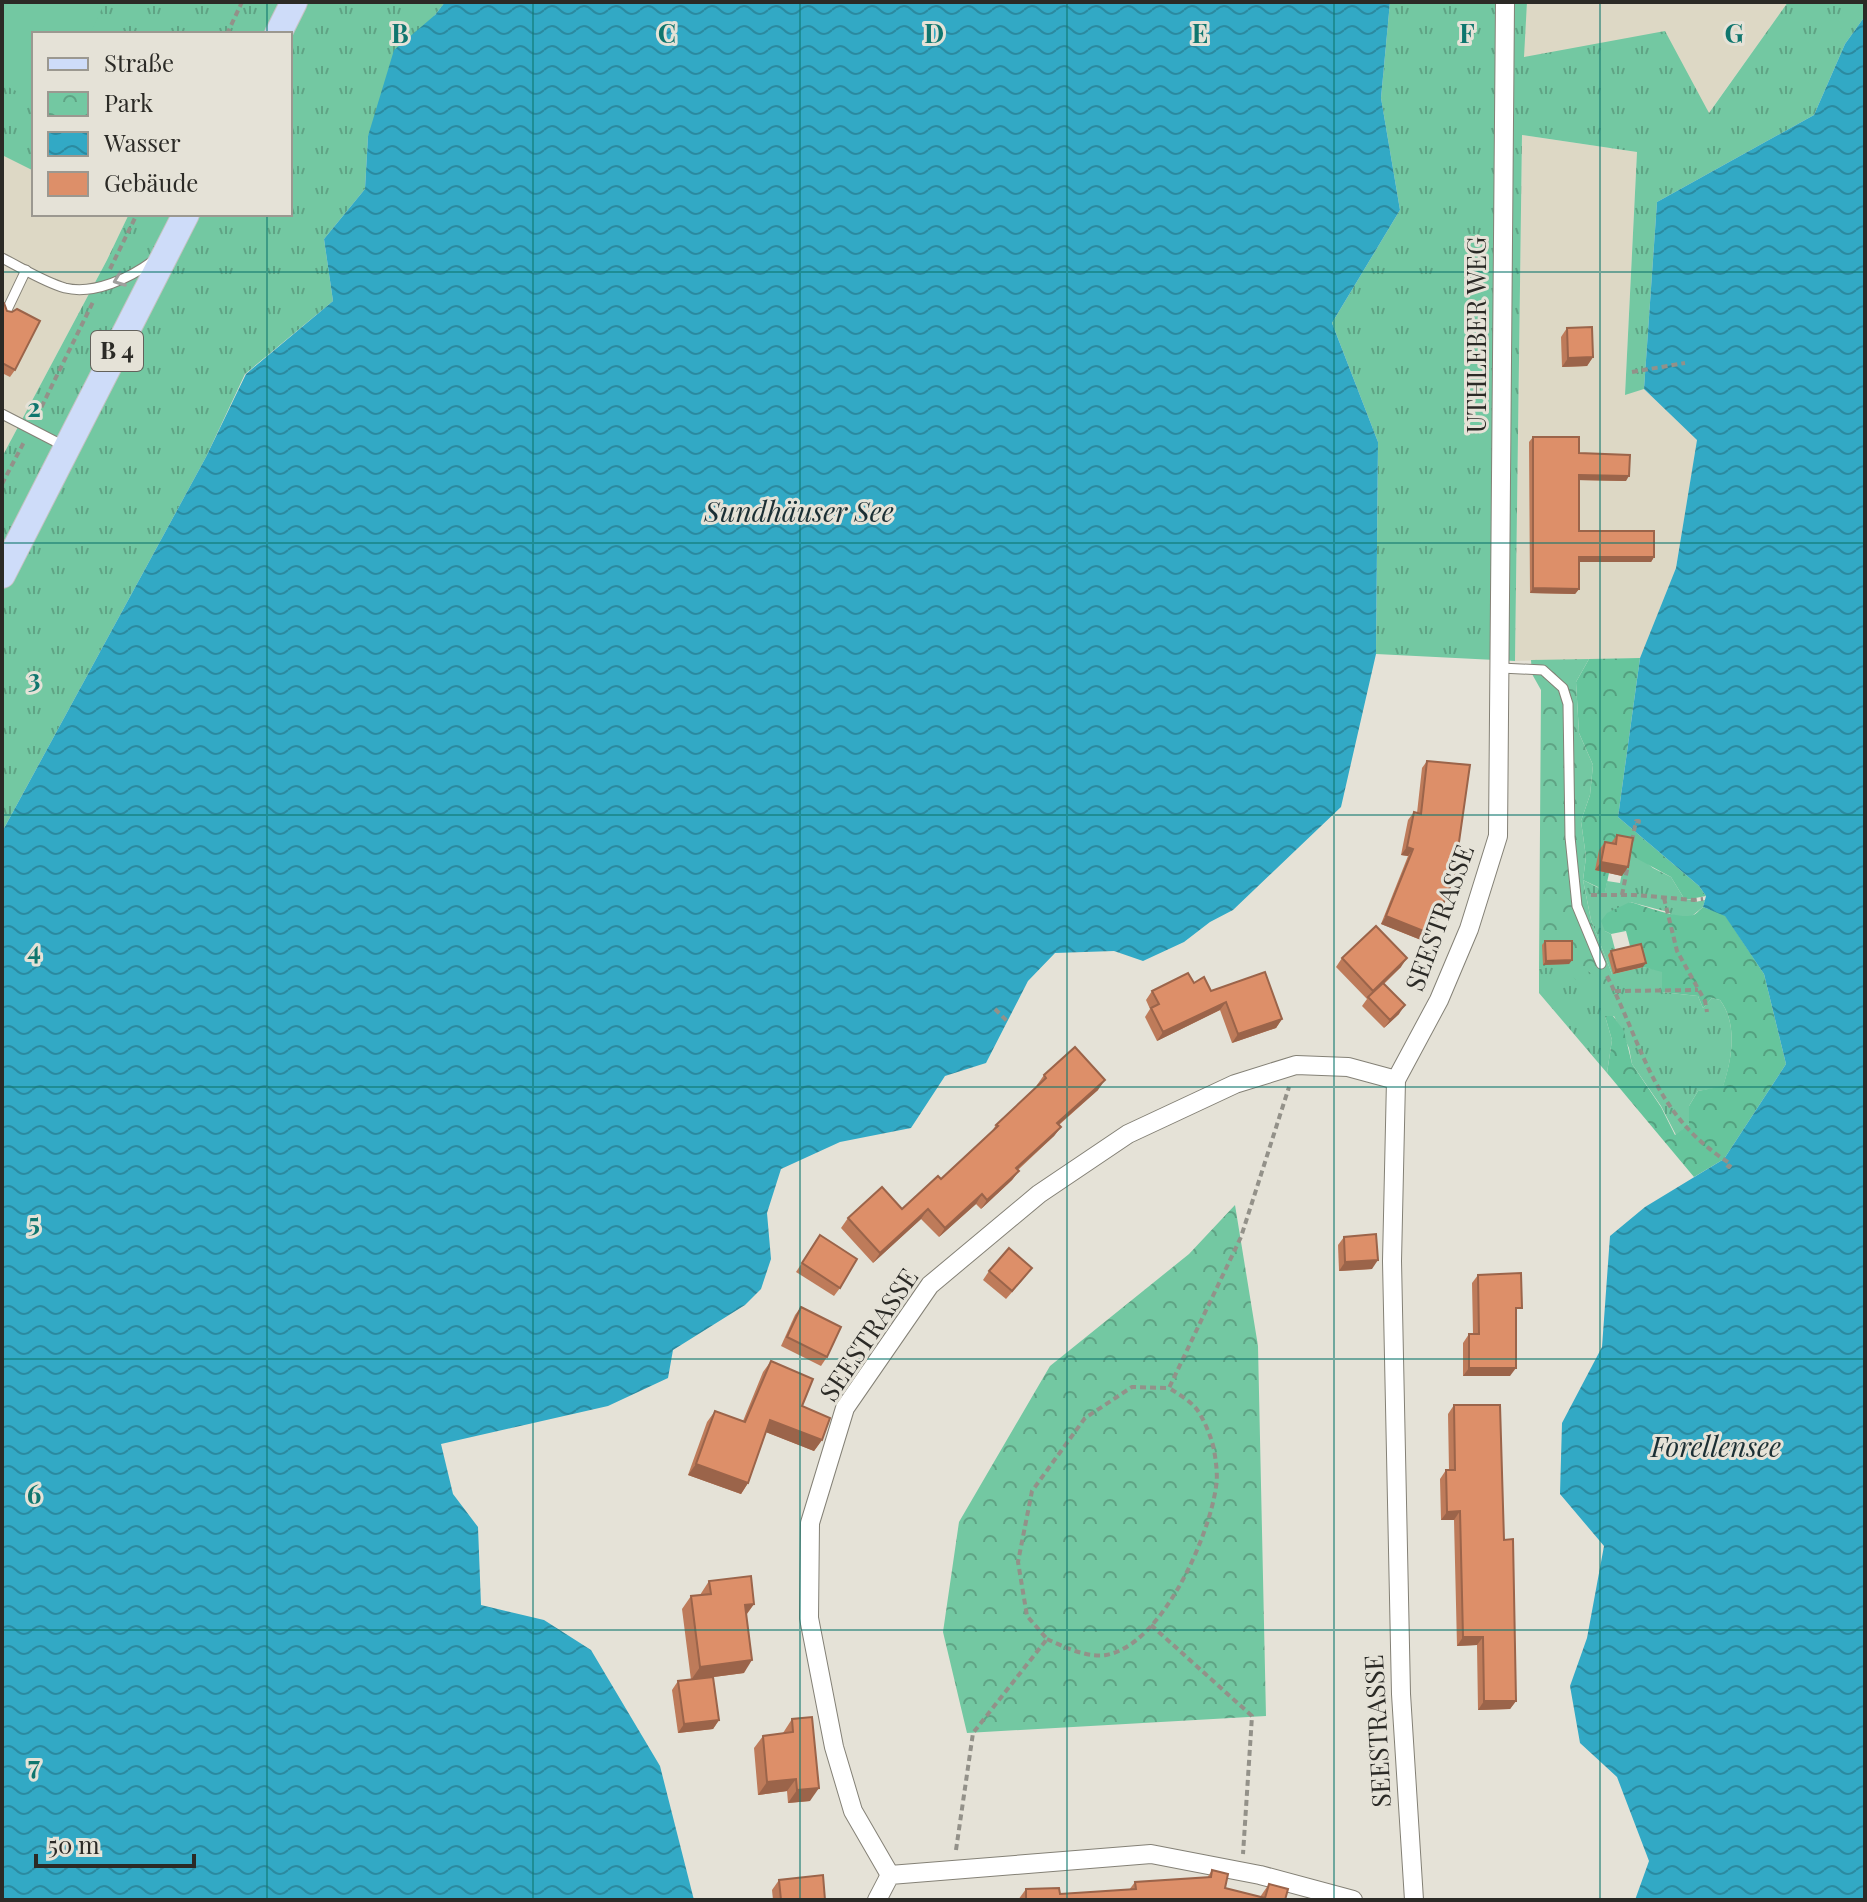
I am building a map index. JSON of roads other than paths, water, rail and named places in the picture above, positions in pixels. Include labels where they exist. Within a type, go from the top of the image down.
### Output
[{"type":"main road","points":[[279,32],[294,2]]},
{"type":"main road","name":"B 4","points":[[2,575],[69,449],[185,216]]},
{"type":"street","name":"UTHLEBER WEG","points":[[1501,668],[1505,2]]},
{"type":"street","name":"SEESTRASSE","points":[[1414,1900],[1400,1679],[1392,1261],[1396,1080],[1439,1000],[1469,929],[1498,836],[1501,668]]},
{"type":"street","name":"SEESTRASSE","points":[[890,1875],[853,1811],[834,1747],[809,1618],[810,1523],[845,1408],[930,1285],[1039,1194],[1128,1134],[1235,1084],[1296,1065],[1348,1067],[1396,1080]]},
{"type":"street","points":[[877,1900],[890,1875],[1151,1854],[1242,1872],[1353,1900]]},
{"type":"lane","points":[[2,258],[66,288],[101,286],[136,273],[166,253]]},
{"type":"lane","points":[[6,312],[26,270]]},
{"type":"lane","points":[[2,289],[14,295]]},
{"type":"lane","points":[[2,414],[69,449]]},
{"type":"lane","points":[[1501,668],[1543,670],[1563,688],[1569,716],[1570,837],[1577,906],[1601,964]]},
{"type":"water","name":"Sundhäuser See","points":[[445,2],[1390,2],[1381,98],[1400,210],[1332,323],[1378,442],[1376,654],[1341,807],[1233,910],[1210,922],[1184,942],[1143,961],[1114,951],[1055,953],[1028,981],[986,1063],[945,1076],[911,1128],[840,1142],[781,1169],[767,1213],[771,1259],[761,1289],[745,1305],[673,1350],[668,1378],[608,1406],[441,1444],[453,1494],[478,1527],[481,1605],[544,1620],[591,1650],[660,1766],[694,1900],[2,1900],[2,832],[206,457],[246,374],[333,301],[324,239],[365,189],[368,136],[394,50],[435,15]]},
{"type":"water","name":"Forellensee","points":[[1865,16],[1865,1900],[1635,1900],[1649,1861],[1617,1777],[1580,1743],[1570,1686],[1587,1638],[1604,1546],[1560,1494],[1562,1423],[1602,1347],[1610,1236],[1645,1207],[1724,1159],[1786,1064],[1764,974],[1725,916],[1703,907],[1706,896],[1699,886],[1618,817],[1640,658],[1676,568],[1697,440],[1644,389],[1657,202],[1814,115],[1845,44]]}]
